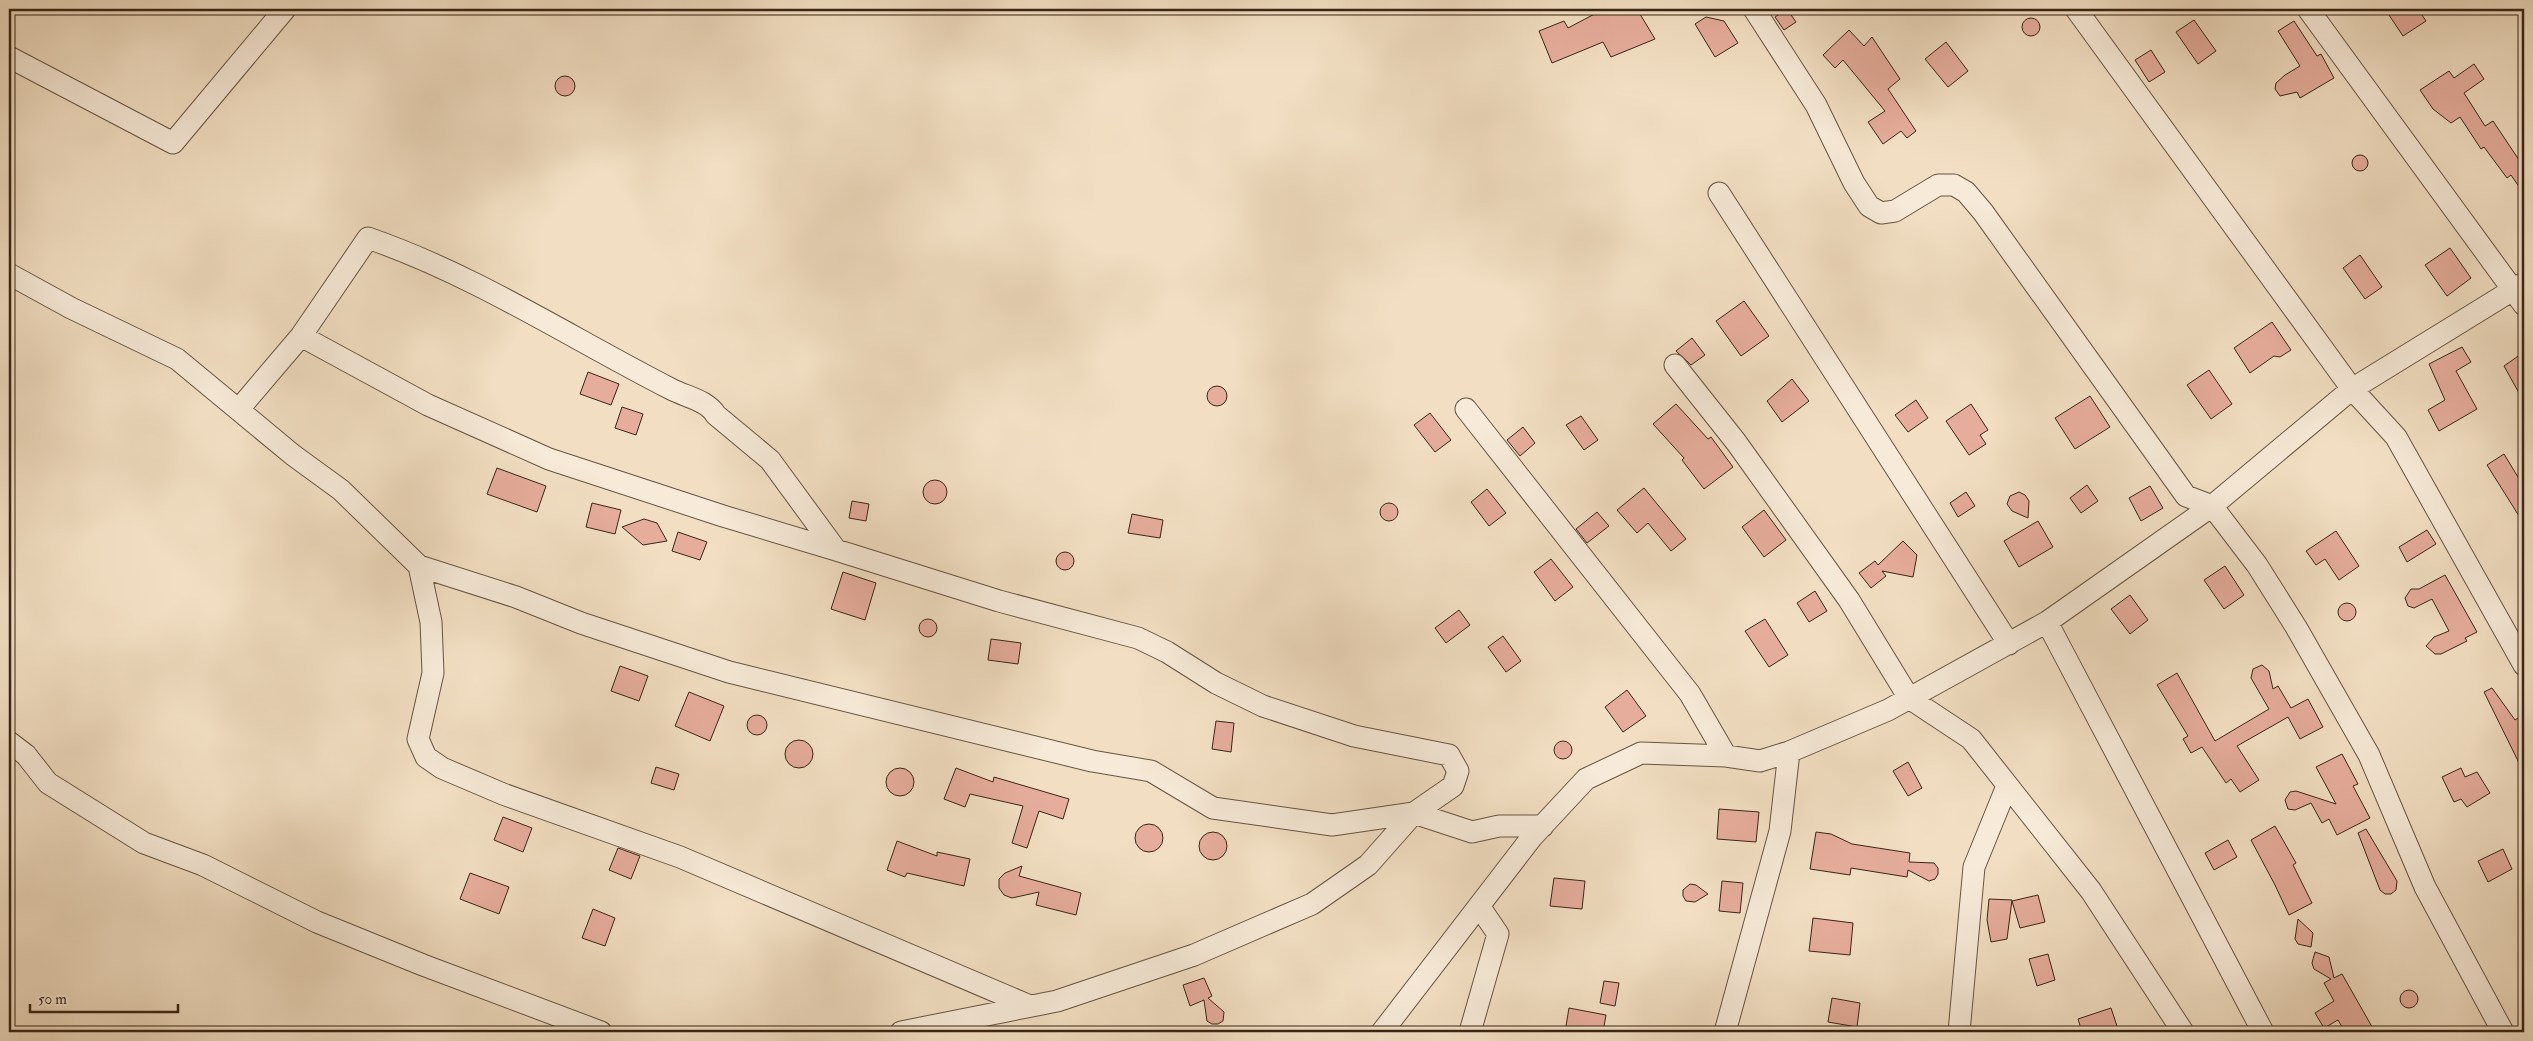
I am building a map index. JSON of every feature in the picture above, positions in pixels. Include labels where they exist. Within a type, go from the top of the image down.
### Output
[{"type":"street","points":[[9,57],[173,143],[285,9]]},
{"type":"street","points":[[1754,9],[1816,105],[1854,183],[1869,206],[1881,213],[1895,211],[1938,185],[1954,185],[1966,192],[1989,220],[2186,496],[2212,506],[2257,565],[2369,755],[2425,887],[2503,1032]]},
{"type":"street","points":[[2076,9],[2352,389],[2396,437],[2524,665]]},
{"type":"street","points":[[1382,1032],[1543,826],[1586,779],[1641,753],[1726,756],[1760,761],[1789,752],[1888,710],[2048,622],[2212,506],[2352,389],[2521,292],[2308,9]]},
{"type":"street","points":[[1719,193],[2010,644]]},
{"type":"street","points":[[239,409],[301,336],[368,238],[386,244],[483,288],[672,390],[711,406],[716,415],[770,460],[836,550]]},
{"type":"street","points":[[9,274],[71,308],[177,359],[293,455],[341,490],[419,566],[516,597],[581,623],[729,672],[1092,761],[1151,772],[1213,808],[1332,825],[1414,813],[1472,832],[1499,826],[1543,826]]},
{"type":"street","points":[[301,336],[428,405],[549,459],[723,516],[998,601],[1138,638],[1167,652],[1216,683],[1263,706],[1354,736],[1449,755],[1458,771],[1453,786],[1414,813],[1368,865],[1312,904],[1194,955],[1057,1001],[901,1032]]},
{"type":"street","points":[[1675,365],[1736,442],[1843,592],[1909,698],[1971,739],[2091,891],[2183,1032]]},
{"type":"street","points":[[1466,409],[1690,694],[1726,756]]},
{"type":"street","points":[[419,566],[431,622],[433,673],[418,738],[426,757],[442,768],[503,794],[680,856],[1030,1006]]},
{"type":"street","points":[[2048,622],[2263,1032]]},
{"type":"street","points":[[9,742],[26,755],[48,783],[144,843],[203,865],[317,922],[423,965],[601,1032]]},
{"type":"street","points":[[1725,1032],[1780,831],[1789,752]]},
{"type":"street","points":[[1959,1032],[1974,867],[2008,786]]},
{"type":"street","points":[[1470,1032],[1498,934],[1479,906]]},
{"type":"building","points":[[1604,9],[1637,9],[1655,39],[1611,57],[1603,42],[1552,63],[1539,31],[1564,21],[1568,28]]},
{"type":"building","points":[[1787,9],[1796,22],[1784,30],[1775,17]]},
{"type":"building","points":[[2385,9],[2418,9],[2426,21],[2403,36]]},
{"type":"building","points":[[1706,17],[1724,21],[1738,43],[1715,57],[1695,24]]},
{"type":"building","points":[[2027,18],[2035,18],[2040,23],[2038,34],[2027,36],[2022,31],[2022,23]]},
{"type":"building","points":[[2194,20],[2216,51],[2198,64],[2176,32]]},
{"type":"building","points":[[2294,21],[2317,56],[2321,54],[2334,78],[2300,98],[2297,92],[2280,96],[2275,89],[2276,83],[2300,66],[2278,31]]},
{"type":"building","points":[[1849,30],[1864,46],[1872,37],[1900,79],[1888,89],[1916,131],[1907,138],[1901,131],[1883,144],[1868,122],[1885,111],[1843,60],[1835,68],[1823,55]]},
{"type":"building","points":[[1946,42],[1968,71],[1948,87],[1925,59]]},
{"type":"building","points":[[2151,50],[2165,72],[2149,82],[2135,60]]},
{"type":"building","points":[[2474,64],[2484,79],[2464,93],[2485,126],[2493,121],[2519,160],[2524,156],[2524,194],[2511,175],[2507,178],[2484,147],[2481,149],[2460,117],[2451,123],[2433,109],[2420,90],[2449,71],[2454,78]]},
{"type":"building","points":[[561,76],[569,76],[575,82],[575,90],[569,96],[561,96],[555,90],[555,82]]},
{"type":"building","points":[[2357,155],[2363,155],[2368,160],[2366,169],[2357,171],[2352,166],[2352,160]]},
{"type":"building","points":[[2450,248],[2471,278],[2447,296],[2425,265]]},
{"type":"building","points":[[2360,255],[2382,287],[2365,299],[2343,268]]},
{"type":"building","points":[[1744,301],[1769,336],[1741,356],[1716,321]]},
{"type":"building","points":[[2272,322],[2291,350],[2280,357],[2274,356],[2250,373],[2234,348]]},
{"type":"building","points":[[1692,338],[1705,355],[1691,365],[1676,351]]},
{"type":"building","points":[[2462,347],[2471,362],[2456,371],[2477,409],[2439,431],[2428,410],[2445,400],[2429,364]]},
{"type":"building","points":[[2524,352],[2524,402],[2504,366]]},
{"type":"building","points":[[2209,370],[2232,404],[2211,419],[2187,385]]},
{"type":"building","points":[[588,372],[619,384],[611,405],[580,394]]},
{"type":"building","points":[[1792,379],[1809,401],[1782,422],[1767,401]]},
{"type":"building","points":[[1217,386],[1224,389],[1227,396],[1224,403],[1217,406],[1210,403],[1207,396],[1210,389]]},
{"type":"building","points":[[2090,396],[2110,427],[2075,449],[2055,418]]},
{"type":"building","points":[[1916,400],[1928,418],[1908,432],[1895,415]]},
{"type":"building","points":[[1676,404],[1708,439],[1711,437],[1733,467],[1704,489],[1682,460],[1684,458],[1653,424]]},
{"type":"building","points":[[1971,404],[1988,430],[1980,435],[1986,444],[1969,455],[1946,421]]},
{"type":"building","points":[[622,407],[643,414],[636,435],[615,428]]},
{"type":"building","points":[[1430,413],[1451,440],[1435,452],[1414,425]]},
{"type":"building","points":[[1581,416],[1598,440],[1584,450],[1566,425]]},
{"type":"building","points":[[1523,427],[1535,443],[1520,456],[1507,440]]},
{"type":"building","points":[[2504,454],[2524,487],[2524,524],[2487,465]]},
{"type":"building","points":[[497,468],[546,486],[537,512],[487,494]]},
{"type":"building","points":[[935,480],[943,484],[947,492],[943,500],[935,504],[927,500],[923,492],[927,484]]},
{"type":"building","points":[[2087,485],[2098,501],[2081,513],[2070,498]]},
{"type":"building","points":[[2150,486],[2163,508],[2141,521],[2129,498]]},
{"type":"building","points":[[1644,488],[1686,539],[1671,551],[1648,523],[1637,533],[1617,510]]},
{"type":"building","points":[[1487,489],[1506,513],[1489,526],[1471,502]]},
{"type":"building","points":[[1966,492],[1975,506],[1958,517],[1950,503]]},
{"type":"building","points":[[2019,492],[2025,495],[2029,501],[2028,518],[2012,511],[2007,504],[2010,496]]},
{"type":"building","points":[[852,501],[869,504],[866,521],[849,518]]},
{"type":"building","points":[[592,503],[621,510],[615,534],[586,527]]},
{"type":"building","points":[[1385,503],[1393,503],[1398,508],[1396,519],[1385,521],[1380,516],[1380,508]]},
{"type":"building","points":[[1764,510],[1786,540],[1764,557],[1742,527]]},
{"type":"building","points":[[1597,512],[1609,526],[1587,543],[1576,529]]},
{"type":"building","points":[[1132,514],[1163,520],[1160,538],[1128,533]]},
{"type":"building","points":[[644,519],[657,523],[667,541],[643,545],[622,527]]},
{"type":"building","points":[[2038,521],[2053,547],[2019,567],[2004,541]]},
{"type":"building","points":[[2427,530],[2436,544],[2407,562],[2399,547]]},
{"type":"building","points":[[2336,531],[2359,566],[2339,580],[2325,559],[2316,565],[2306,551]]},
{"type":"building","points":[[678,532],[707,542],[700,560],[672,551]]},
{"type":"building","points":[[1903,541],[1917,555],[1913,577],[1882,571],[1886,576],[1871,588],[1859,573],[1875,561],[1878,565]]},
{"type":"building","points":[[1061,552],[1069,552],[1074,557],[1072,568],[1061,570],[1056,565],[1056,557]]},
{"type":"building","points":[[1551,559],[1573,587],[1555,601],[1534,572]]},
{"type":"building","points":[[2225,566],[2244,595],[2224,609],[2204,580]]},
{"type":"building","points":[[843,572],[876,583],[865,620],[831,609]]},
{"type":"building","points":[[2445,575],[2477,632],[2465,638],[2467,641],[2441,654],[2435,654],[2426,646],[2434,637],[2449,631],[2432,599],[2414,608],[2408,606],[2405,598],[2411,589],[2419,589]]},
{"type":"building","points":[[1815,591],[1827,611],[1809,622],[1797,603]]},
{"type":"building","points":[[2130,595],[2148,620],[2130,634],[2111,609]]},
{"type":"building","points":[[2343,603],[2351,603],[2356,608],[2354,619],[2343,621],[2338,616],[2338,608]]},
{"type":"building","points":[[1459,610],[1470,625],[1446,643],[1435,628]]},
{"type":"building","points":[[928,619],[934,622],[937,628],[934,634],[928,637],[922,634],[919,628],[922,622]]},
{"type":"building","points":[[1765,619],[1788,655],[1769,667],[1745,631]]},
{"type":"building","points":[[1503,636],[1521,661],[1506,672],[1488,647]]},
{"type":"building","points":[[991,639],[1021,643],[1018,664],[988,660]]},
{"type":"building","points":[[2262,665],[2269,671],[2273,689],[2278,686],[2291,708],[2308,699],[2323,727],[2300,739],[2288,717],[2237,746],[2259,780],[2240,792],[2231,779],[2226,783],[2202,747],[2191,753],[2183,739],[2188,736],[2157,685],[2177,673],[2215,741],[2269,709],[2251,678],[2253,669]]},
{"type":"building","points":[[620,666],[648,676],[639,701],[611,691]]},
{"type":"building","points":[[2492,688],[2515,720],[2518,718],[2524,730],[2524,773],[2484,692]]},
{"type":"building","points":[[1627,690],[1646,716],[1623,732],[1605,707]]},
{"type":"building","points":[[689,692],[724,706],[710,741],[675,726]]},
{"type":"building","points":[[757,715],[764,718],[767,725],[764,732],[757,735],[750,732],[747,725],[750,718]]},
{"type":"building","points":[[1216,721],[1234,723],[1231,752],[1212,749]]},
{"type":"building","points":[[799,740],[809,744],[813,754],[809,764],[799,768],[789,764],[785,754],[789,744]]},
{"type":"building","points":[[1559,741],[1567,741],[1572,746],[1570,757],[1559,759],[1554,754],[1554,746]]},
{"type":"building","points":[[2342,754],[2358,784],[2353,786],[2370,818],[2337,835],[2329,819],[2322,823],[2311,803],[2295,810],[2288,809],[2285,800],[2290,792],[2296,791],[2336,804],[2316,767]]},
{"type":"building","points":[[1908,762],[1922,788],[1908,796],[1893,771]]},
{"type":"building","points":[[656,767],[679,774],[674,790],[651,783]]},
{"type":"building","points":[[900,768],[910,772],[914,782],[910,792],[900,796],[890,792],[886,782],[890,772]]},
{"type":"building","points":[[956,768],[993,782],[994,777],[1069,799],[1063,819],[1039,811],[1027,848],[1012,843],[1023,806],[970,794],[965,807],[944,799]]},
{"type":"building","points":[[2461,768],[2465,777],[2477,772],[2490,793],[2467,807],[2461,799],[2454,802],[2442,777]]},
{"type":"building","points":[[1719,809],[1759,812],[1756,842],[1717,839]]},
{"type":"building","points":[[503,817],[532,828],[523,852],[494,840]]},
{"type":"building","points":[[1149,824],[1159,828],[1163,838],[1159,848],[1149,852],[1139,848],[1135,838],[1139,828]]},
{"type":"building","points":[[2275,826],[2296,863],[2293,865],[2312,903],[2289,915],[2251,840]]},
{"type":"building","points":[[2366,829],[2397,881],[2396,890],[2391,894],[2385,894],[2380,890],[2358,833]]},
{"type":"building","points":[[1213,832],[1223,836],[1227,846],[1223,856],[1213,860],[1203,856],[1199,846],[1203,836]]},
{"type":"building","points":[[1816,832],[1831,834],[1852,844],[1910,853],[1909,862],[1934,863],[1938,868],[1938,874],[1935,879],[1929,881],[1908,870],[1907,877],[1851,868],[1850,875],[1810,869]]},
{"type":"building","points":[[2228,840],[2237,857],[2214,870],[2205,853]]},
{"type":"building","points":[[897,841],[937,856],[937,852],[970,859],[964,886],[907,873],[905,877],[887,870]]},
{"type":"building","points":[[618,848],[640,856],[631,879],[609,870]]},
{"type":"building","points":[[2503,849],[2512,869],[2488,882],[2478,861]]},
{"type":"building","points":[[1022,866],[1019,876],[1081,893],[1076,915],[1036,905],[1039,892],[1012,898],[1004,895],[999,888],[999,879],[1005,873]]},
{"type":"building","points":[[470,873],[509,887],[499,914],[460,899]]},
{"type":"building","points":[[1554,878],[1585,881],[1582,909],[1550,906]]},
{"type":"building","points":[[1722,881],[1743,883],[1740,913],[1719,911]]},
{"type":"building","points":[[1690,884],[1696,885],[1708,894],[1695,902],[1686,901],[1683,896],[1683,890]]},
{"type":"building","points":[[2038,895],[2045,922],[2020,928],[2012,901]]},
{"type":"building","points":[[1989,899],[2012,900],[2007,939],[1991,942],[1987,920]]},
{"type":"building","points":[[593,909],[615,918],[605,946],[582,938]]},
{"type":"building","points":[[1813,918],[1853,923],[1850,955],[1809,951]]},
{"type":"building","points":[[2298,919],[2313,933],[2311,947],[2298,944],[2295,939]]},
{"type":"building","points":[[2315,952],[2329,957],[2334,978],[2342,974],[2375,1032],[2345,1032],[2338,1020],[2324,1028],[2315,1013],[2334,1001],[2324,983],[2331,979],[2314,969],[2312,963]]},
{"type":"building","points":[[2048,954],[2055,980],[2037,986],[2029,959]]},
{"type":"building","points":[[1204,978],[1212,996],[1208,998],[1224,1012],[1223,1021],[1218,1024],[1212,1024],[1207,1021],[1204,1000],[1190,1006],[1183,985]]},
{"type":"building","points":[[1604,981],[1619,983],[1615,1006],[1600,1003]]},
{"type":"building","points":[[2405,990],[2413,990],[2418,995],[2416,1006],[2405,1008],[2400,1003],[2400,995]]},
{"type":"building","points":[[1832,998],[1860,1003],[1857,1027],[1828,1022]]},
{"type":"building","points":[[1569,1008],[1606,1015],[1603,1032],[1565,1032]]},
{"type":"building","points":[[2111,1008],[2119,1032],[2082,1032],[2078,1019]]}]
